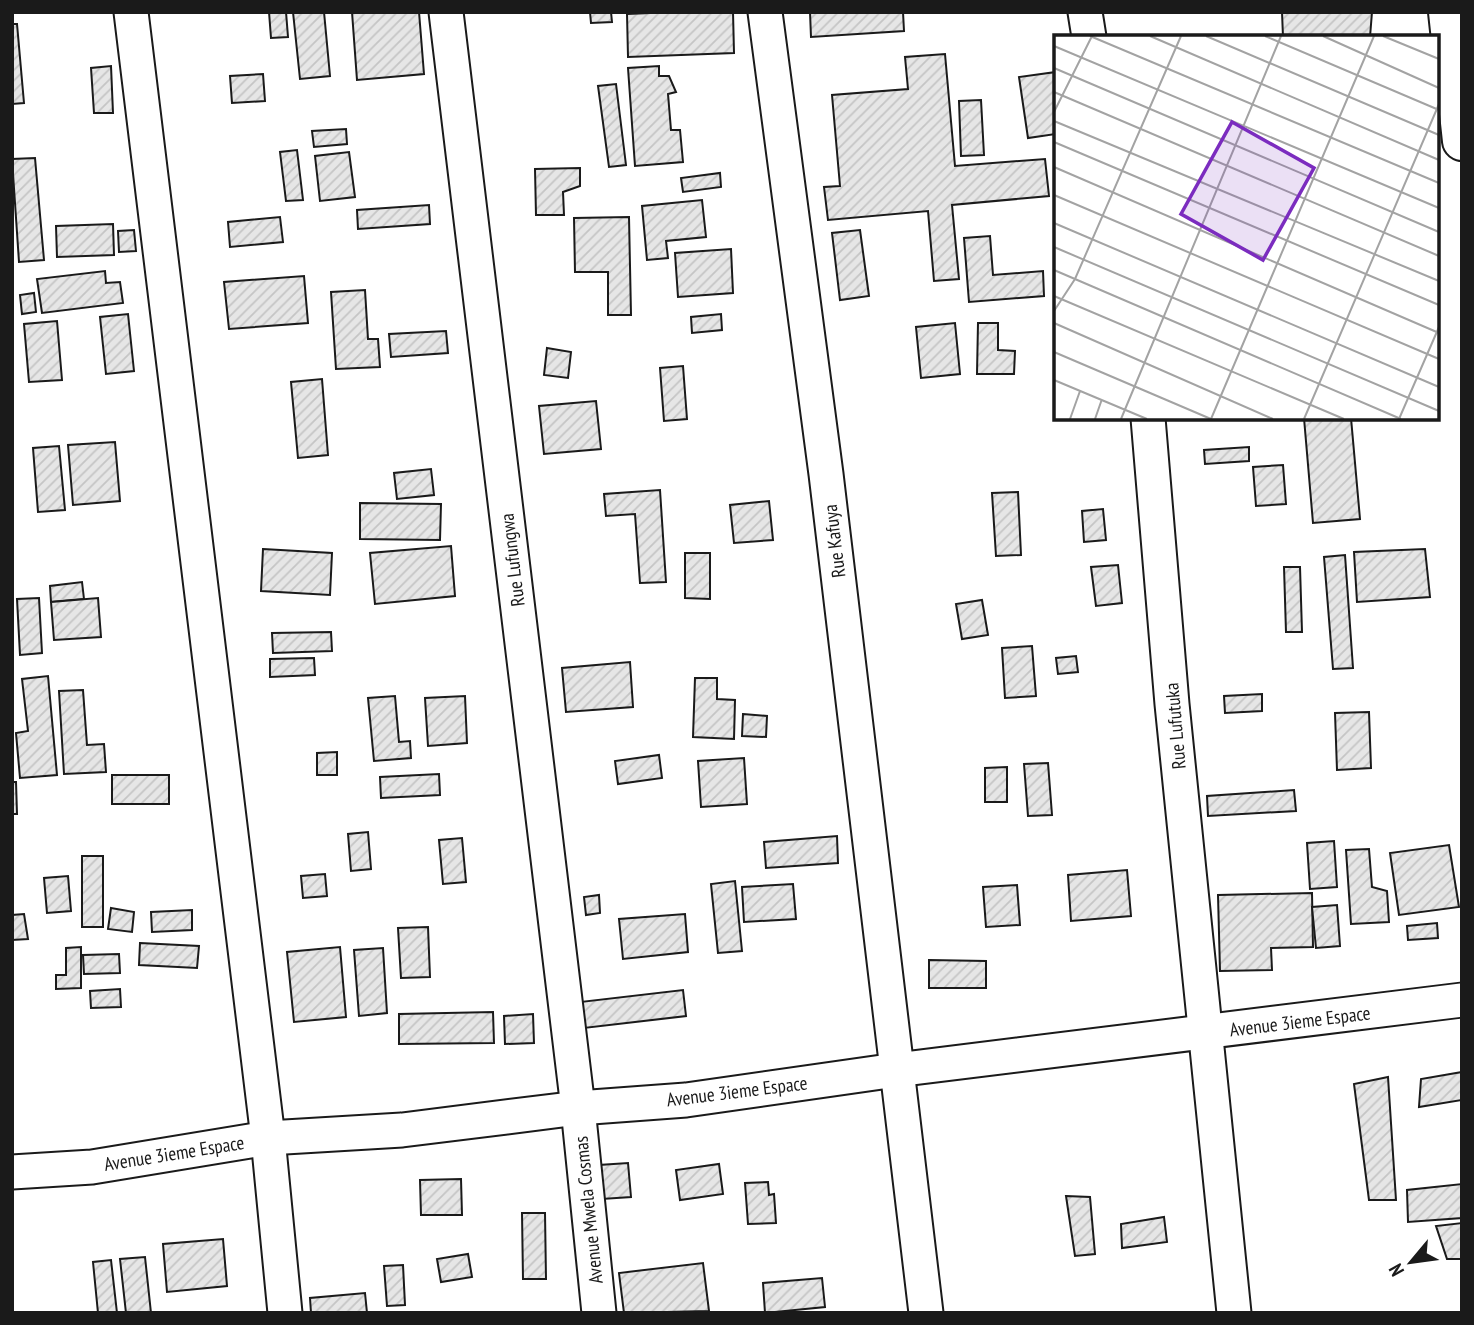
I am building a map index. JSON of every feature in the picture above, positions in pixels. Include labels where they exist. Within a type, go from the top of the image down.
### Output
[{"type":"street","points":[[131,12],[268,1138],[285,1313]]},
{"type":"street","name":"Rue Lufungwa","points":[[446,12],[578,1108]]},
{"type":"street","name":"Rue Kafuya","points":[[765,12],[826,474],[926,1313]]},
{"type":"street","points":[[1085,12],[1089,35]]},
{"type":"street","points":[[1448,12],[1462,141]]},
{"type":"street","name":"Rue Lufutuka","points":[[1148,420],[1172,704],[1234,1313]]},
{"type":"street","name":"Avenue 3ieme Espace","points":[[12,1172],[92,1167],[268,1138],[402,1130],[578,1108],[686,1100],[896,1070],[1462,1000]]},
{"type":"street","name":"Avenue Mwela Cosmas","points":[[578,1108],[598,1313]]},
{"type":"building","points":[[269,12],[286,12],[288,37],[271,38]]},
{"type":"building","points":[[293,12],[324,12],[330,76],[300,79]]},
{"type":"building","points":[[352,12],[419,12],[424,74],[357,80]]},
{"type":"building","points":[[590,12],[611,12],[612,22],[591,23]]},
{"type":"building","points":[[733,12],[734,53],[628,57],[627,14]]},
{"type":"building","points":[[810,12],[903,12],[904,31],[811,37]]},
{"type":"building","points":[[1282,12],[1372,12],[1370,35],[1283,35]]},
{"type":"building","points":[[12,24],[17,24],[24,103],[12,104]]},
{"type":"building","points":[[945,54],[955,166],[1045,159],[1049,196],[952,205],[959,279],[934,281],[928,211],[828,220],[824,187],[840,186],[832,95],[908,89],[905,57]]},
{"type":"building","points":[[111,66],[113,113],[94,113],[91,68]]},
{"type":"building","points":[[659,66],[659,76],[669,76],[676,92],[668,94],[671,130],[680,130],[683,162],[635,166],[628,68]]},
{"type":"building","points":[[1054,72],[1054,134],[1028,138],[1019,77]]},
{"type":"building","points":[[263,74],[265,101],[232,103],[230,76]]},
{"type":"building","points":[[616,84],[626,165],[609,167],[598,86]]},
{"type":"building","points":[[981,100],[984,155],[961,156],[959,101]]},
{"type":"building","points":[[346,129],[347,144],[314,147],[312,131]]},
{"type":"building","points":[[297,150],[303,200],[286,201],[280,152]]},
{"type":"building","points":[[349,152],[355,197],[320,201],[315,156]]},
{"type":"building","points":[[35,158],[44,260],[19,262],[12,159]]},
{"type":"building","points":[[580,168],[580,186],[563,192],[564,215],[536,215],[535,169]]},
{"type":"building","points":[[720,173],[721,187],[683,192],[681,178]]},
{"type":"building","points":[[702,200],[706,237],[666,241],[668,258],[647,260],[642,206]]},
{"type":"building","points":[[429,205],[430,224],[358,229],[357,210]]},
{"type":"building","points":[[280,217],[283,242],[230,247],[228,222]]},
{"type":"building","points":[[629,217],[631,315],[608,315],[608,272],[575,272],[574,218]]},
{"type":"building","points":[[113,224],[114,255],[57,257],[56,226]]},
{"type":"building","points":[[134,230],[136,251],[119,252],[118,231]]},
{"type":"building","points":[[860,230],[869,296],[840,300],[832,233]]},
{"type":"building","points":[[990,236],[993,275],[1043,271],[1044,296],[969,302],[964,238]]},
{"type":"building","points":[[731,249],[733,293],[678,297],[675,253]]},
{"type":"building","points":[[105,271],[106,283],[120,282],[123,303],[42,313],[37,279]]},
{"type":"building","points":[[304,276],[308,323],[229,329],[224,282]]},
{"type":"building","points":[[365,290],[368,339],[378,339],[380,367],[336,369],[331,292]]},
{"type":"building","points":[[34,293],[36,312],[22,314],[20,295]]},
{"type":"building","points":[[128,314],[134,371],[106,374],[100,317]]},
{"type":"building","points":[[721,314],[722,330],[692,333],[691,317]]},
{"type":"building","points":[[57,321],[62,380],[29,382],[24,324]]},
{"type":"building","points":[[955,323],[960,374],[921,378],[916,327]]},
{"type":"building","points":[[978,323],[998,323],[998,350],[1015,351],[1014,374],[977,374]]},
{"type":"building","points":[[446,331],[448,353],[391,357],[389,334]]},
{"type":"building","points":[[547,348],[571,352],[568,378],[544,375]]},
{"type":"building","points":[[683,366],[687,419],[664,421],[660,368]]},
{"type":"building","points":[[322,379],[328,455],[298,458],[291,382]]},
{"type":"building","points":[[596,401],[601,449],[544,454],[539,406]]},
{"type":"building","points":[[1304,420],[1351,420],[1360,519],[1313,523]]},
{"type":"building","points":[[115,442],[120,501],[73,505],[68,445]]},
{"type":"building","points":[[59,446],[65,510],[38,512],[33,448]]},
{"type":"building","points":[[1249,447],[1249,461],[1205,464],[1204,450]]},
{"type":"building","points":[[1283,465],[1286,504],[1256,506],[1253,467]]},
{"type":"building","points":[[431,469],[434,495],[397,499],[394,473]]},
{"type":"building","points":[[660,490],[666,582],[640,583],[635,514],[606,516],[604,494]]},
{"type":"building","points":[[1018,492],[1021,555],[996,556],[992,493]]},
{"type":"building","points":[[769,501],[773,540],[734,543],[730,505]]},
{"type":"building","points":[[360,503],[441,504],[440,540],[360,539]]},
{"type":"building","points":[[1103,509],[1106,540],[1084,542],[1082,511]]},
{"type":"building","points":[[451,546],[455,596],[375,604],[370,553]]},
{"type":"building","points":[[263,549],[332,553],[330,595],[261,591]]},
{"type":"building","points":[[1425,549],[1430,597],[1357,602],[1354,552]]},
{"type":"building","points":[[685,553],[710,553],[710,599],[685,598]]},
{"type":"building","points":[[1345,555],[1353,668],[1333,669],[1324,557]]},
{"type":"building","points":[[1118,565],[1122,603],[1096,606],[1091,567]]},
{"type":"building","points":[[1284,567],[1300,567],[1302,632],[1286,632]]},
{"type":"building","points":[[82,582],[84,599],[51,602],[50,586]]},
{"type":"building","points":[[39,598],[42,653],[20,655],[17,599]]},
{"type":"building","points":[[98,598],[101,637],[54,640],[51,602]]},
{"type":"building","points":[[982,600],[988,635],[962,639],[956,604]]},
{"type":"building","points":[[331,632],[332,651],[273,653],[272,633]]},
{"type":"building","points":[[1032,646],[1036,696],[1005,698],[1002,648]]},
{"type":"building","points":[[1076,656],[1078,672],[1058,674],[1056,658]]},
{"type":"building","points":[[314,658],[315,675],[270,677],[270,659]]},
{"type":"building","points":[[630,662],[633,707],[566,712],[562,668]]},
{"type":"building","points":[[48,676],[57,775],[20,778],[16,733],[28,731],[22,679]]},
{"type":"building","points":[[695,678],[717,678],[717,699],[735,700],[734,739],[693,737]]},
{"type":"building","points":[[83,690],[87,745],[104,744],[106,772],[64,774],[59,691]]},
{"type":"building","points":[[1262,694],[1262,711],[1225,713],[1224,696]]},
{"type":"building","points":[[395,696],[399,742],[410,741],[411,758],[374,761],[368,698]]},
{"type":"building","points":[[465,696],[467,743],[428,746],[425,698]]},
{"type":"building","points":[[1369,712],[1371,768],[1337,770],[1335,713]]},
{"type":"building","points":[[743,714],[767,716],[766,737],[742,736]]},
{"type":"building","points":[[337,752],[337,775],[317,775],[317,753]]},
{"type":"building","points":[[659,755],[662,778],[618,784],[615,761]]},
{"type":"building","points":[[744,758],[747,804],[701,807],[698,761]]},
{"type":"building","points":[[1048,763],[1052,815],[1028,816],[1024,764]]},
{"type":"building","points":[[1007,767],[1007,802],[985,802],[985,768]]},
{"type":"building","points":[[439,774],[440,795],[381,798],[380,777]]},
{"type":"building","points":[[112,775],[169,775],[169,804],[112,804]]},
{"type":"building","points":[[12,782],[16,782],[17,814],[12,814]]},
{"type":"building","points":[[1294,790],[1296,811],[1208,816],[1207,796]]},
{"type":"building","points":[[368,832],[371,869],[351,871],[348,834]]},
{"type":"building","points":[[837,836],[838,863],[766,868],[764,842]]},
{"type":"building","points":[[462,838],[466,882],[443,884],[439,840]]},
{"type":"building","points":[[1334,841],[1337,887],[1310,889],[1307,843]]},
{"type":"building","points":[[1449,845],[1459,907],[1399,915],[1390,853]]},
{"type":"building","points":[[1369,849],[1372,887],[1387,891],[1389,922],[1351,924],[1346,850]]},
{"type":"building","points":[[82,856],[103,856],[103,927],[82,927]]},
{"type":"building","points":[[1127,870],[1131,916],[1071,921],[1068,875]]},
{"type":"building","points":[[325,874],[327,896],[303,898],[301,876]]},
{"type":"building","points":[[68,876],[71,911],[47,913],[44,878]]},
{"type":"building","points":[[735,881],[742,951],[718,953],[711,884]]},
{"type":"building","points":[[793,884],[796,919],[744,922],[742,887]]},
{"type":"building","points":[[1017,885],[1020,925],[986,927],[983,887]]},
{"type":"building","points":[[1312,893],[1313,947],[1271,948],[1272,970],[1220,971],[1218,895]]},
{"type":"building","points":[[599,895],[600,913],[586,915],[584,897]]},
{"type":"building","points":[[1337,905],[1340,946],[1316,948],[1312,907]]},
{"type":"building","points":[[111,908],[134,912],[132,932],[108,929]]},
{"type":"building","points":[[192,910],[192,930],[152,932],[151,912]]},
{"type":"building","points":[[24,914],[28,939],[12,940],[12,915]]},
{"type":"building","points":[[685,914],[688,952],[623,959],[619,919]]},
{"type":"building","points":[[1437,923],[1438,938],[1408,940],[1407,926]]},
{"type":"building","points":[[428,927],[430,977],[401,978],[398,928]]},
{"type":"building","points":[[140,943],[199,946],[197,968],[139,965]]},
{"type":"building","points":[[81,947],[81,988],[56,989],[56,975],[66,975],[66,948]]},
{"type":"building","points":[[340,947],[346,1017],[294,1022],[287,952]]},
{"type":"building","points":[[383,948],[387,1013],[359,1016],[354,950]]},
{"type":"building","points":[[119,954],[120,973],[84,974],[83,955]]},
{"type":"building","points":[[929,960],[986,961],[986,988],[929,988]]},
{"type":"building","points":[[120,989],[121,1007],[91,1008],[90,991]]},
{"type":"building","points":[[683,990],[686,1016],[584,1028],[580,1002]]},
{"type":"building","points":[[493,1012],[494,1043],[399,1044],[399,1014]]},
{"type":"building","points":[[533,1014],[534,1043],[505,1044],[504,1016]]},
{"type":"building","points":[[1462,1072],[1462,1100],[1419,1107],[1421,1079]]},
{"type":"building","points":[[1388,1077],[1396,1200],[1369,1200],[1354,1084]]},
{"type":"building","points":[[628,1163],[631,1197],[602,1199],[599,1165]]},
{"type":"building","points":[[719,1164],[723,1194],[680,1200],[676,1170]]},
{"type":"building","points":[[461,1179],[462,1215],[421,1215],[420,1180]]},
{"type":"building","points":[[768,1182],[769,1195],[774,1194],[776,1223],[748,1224],[745,1183]]},
{"type":"building","points":[[1462,1184],[1462,1218],[1408,1222],[1407,1190]]},
{"type":"building","points":[[1066,1196],[1090,1197],[1095,1254],[1075,1256]]},
{"type":"building","points":[[522,1213],[545,1213],[546,1279],[523,1279]]},
{"type":"building","points":[[1164,1217],[1167,1242],[1122,1248],[1121,1224]]},
{"type":"building","points":[[1462,1223],[1462,1259],[1447,1259],[1436,1226]]},
{"type":"building","points":[[223,1239],[227,1286],[167,1292],[163,1244]]},
{"type":"building","points":[[468,1254],[472,1277],[441,1282],[437,1259]]},
{"type":"building","points":[[145,1257],[151,1313],[126,1313],[120,1259]]},
{"type":"building","points":[[111,1260],[117,1313],[98,1313],[93,1262]]},
{"type":"building","points":[[703,1263],[709,1311],[624,1313],[619,1273]]},
{"type":"building","points":[[403,1265],[405,1305],[387,1306],[384,1266]]},
{"type":"building","points":[[822,1278],[825,1307],[765,1313],[763,1283]]},
{"type":"building","points":[[365,1293],[367,1313],[311,1313],[310,1298]]}]
